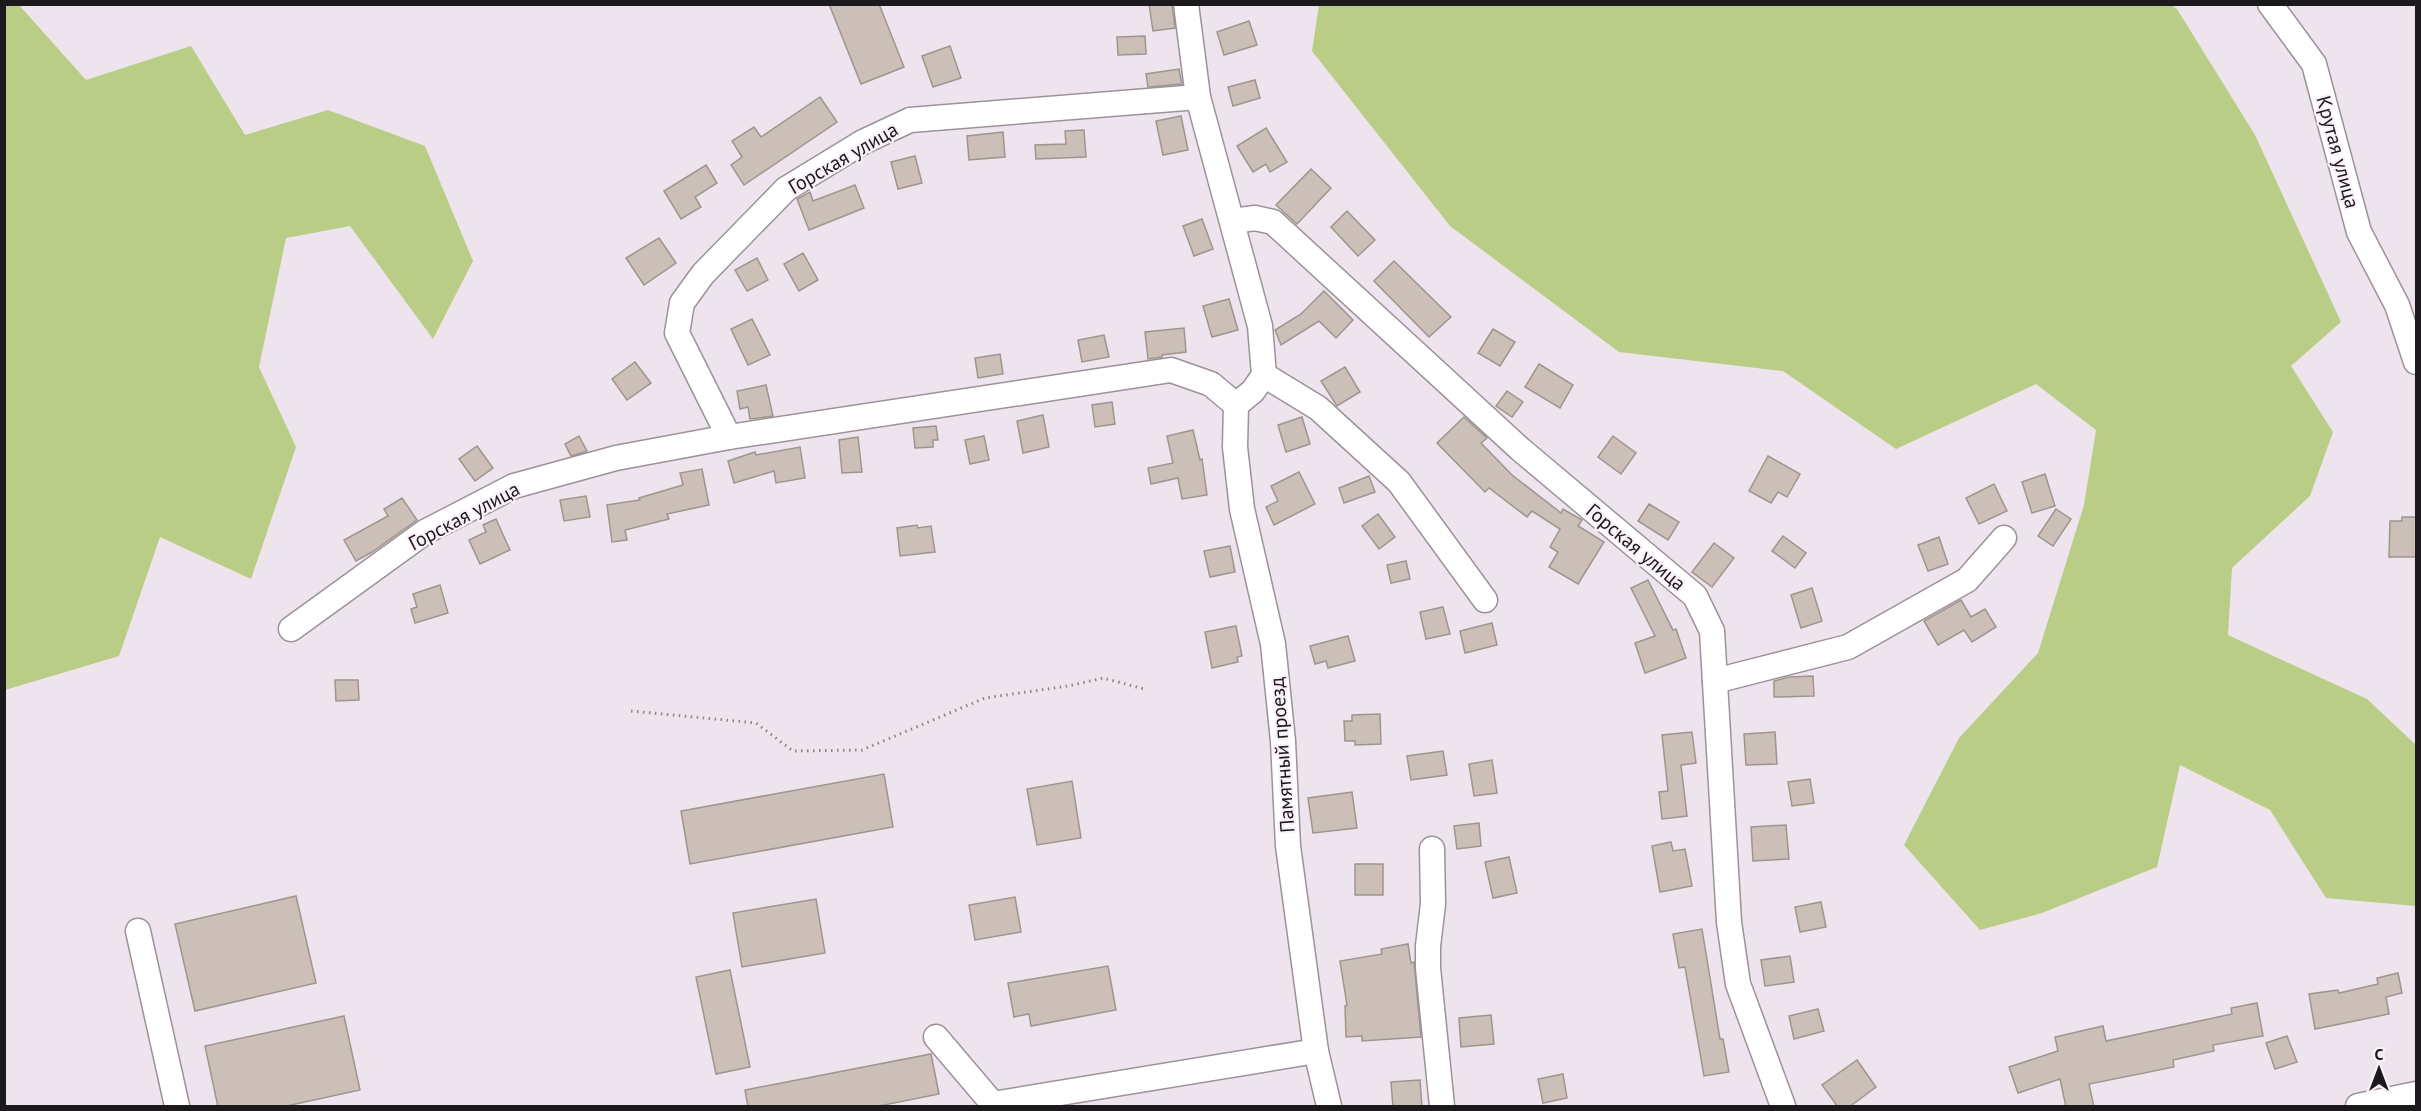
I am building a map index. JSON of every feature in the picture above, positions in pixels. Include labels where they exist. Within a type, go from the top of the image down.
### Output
[{"type":"street","points":[[1186,4],[1198,97],[1260,326],[1264,375],[1253,391],[1236,405]]},
{"type":"street","name":"Крутая улица","points":[[2270,4],[2314,64],[2360,232],[2397,305],[2416,362]]},
{"type":"street","name":"Горская улица","points":[[729,437],[677,333],[681,303],[703,274],[786,189],[863,142],[910,120],[1198,97]]},
{"type":"street","name":"Горская улица","points":[[1233,220],[1255,218],[1273,222],[1520,449],[1695,596],[1712,631],[1730,922],[1738,984],[1783,1107]]},
{"type":"street","name":"Горская улица","points":[[291,629],[425,532],[514,486],[616,458],[729,437],[1171,370],[1211,384],[1236,405]]},
{"type":"street","points":[[1264,375],[1317,408],[1399,482],[1485,600]]},
{"type":"street","name":"Памятный проезд","points":[[1236,405],[1235,447],[1242,509],[1273,644],[1283,741],[1288,846],[1316,1051],[1329,1107]]},
{"type":"street","points":[[1715,681],[1848,647],[1967,580],[2004,538]]},
{"type":"street","points":[[1432,849],[1433,904],[1428,968],[1442,1107]]},
{"type":"street","points":[[138,931],[177,1107]]},
{"type":"street","points":[[936,1037],[993,1104],[1316,1051]]},
{"type":"street","points":[[2358,1107],[2416,1094]]},
{"type":"path","points":[[630,711],[756,723],[793,750],[862,750],[985,698],[1068,686],[1103,678],[1144,689]]},
{"type":"green space","points":[[5,4],[19,5],[86,80],[191,46],[245,135],[328,110],[425,146],[473,261],[433,339],[350,226],[286,238],[259,367],[296,447],[251,579],[160,537],[119,656],[5,690]]},
{"type":"green space","points":[[2170,4],[2177,9],[2255,135],[2341,322],[2291,366],[2333,432],[2310,496],[2232,568],[2228,635],[2367,699],[2416,745],[2416,906],[2326,898],[2270,810],[2180,765],[2157,867],[2042,913],[1980,930],[1904,845],[1959,738],[2038,653],[2084,505],[2096,430],[2036,384],[1896,449],[1783,371],[1619,352],[1450,226],[1312,51],[1319,5]]},
{"type":"building","points":[[829,4],[879,4],[904,67],[861,84]]},
{"type":"building","points":[[1149,4],[1172,4],[1175,28],[1153,31]]},
{"type":"building","points":[[1249,21],[1257,45],[1224,55],[1217,32]]},
{"type":"building","points":[[1145,36],[1146,54],[1118,55],[1117,37]]},
{"type":"building","points":[[950,46],[961,78],[933,87],[922,56]]},
{"type":"building","points":[[1179,69],[1182,84],[1148,87],[1146,74]]},
{"type":"building","points":[[1255,80],[1260,98],[1233,106],[1228,87]]},
{"type":"building","points":[[820,97],[837,122],[744,185],[731,165],[742,157],[732,141],[754,127],[761,137]]},
{"type":"building","points":[[1181,116],[1188,150],[1163,155],[1156,121]]},
{"type":"building","points":[[1266,128],[1287,162],[1270,172],[1266,164],[1253,172],[1237,146]]},
{"type":"building","points":[[1084,130],[1086,157],[1036,159],[1035,145],[1066,144],[1065,131]]},
{"type":"building","points":[[1003,132],[1005,157],[969,160],[967,136]]},
{"type":"building","points":[[915,156],[922,183],[898,189],[891,162]]},
{"type":"building","points":[[706,165],[717,183],[695,197],[701,207],[681,219],[664,191]]},
{"type":"building","points":[[1311,169],[1331,188],[1297,224],[1276,205]]},
{"type":"building","points":[[855,185],[864,208],[809,230],[797,199],[810,192],[813,201]]},
{"type":"building","points":[[1347,211],[1375,240],[1358,256],[1331,227]]},
{"type":"building","points":[[1202,219],[1213,249],[1194,256],[1183,226]]},
{"type":"building","points":[[659,238],[676,263],[644,285],[626,258]]},
{"type":"building","points":[[803,253],[818,280],[799,291],[784,264]]},
{"type":"building","points":[[757,258],[768,280],[747,291],[735,270]]},
{"type":"building","points":[[1394,261],[1451,317],[1429,337],[1374,281]]},
{"type":"building","points":[[1324,291],[1353,320],[1336,338],[1319,321],[1281,345],[1275,330],[1301,314]]},
{"type":"building","points":[[1229,299],[1238,330],[1212,337],[1203,306]]},
{"type":"building","points":[[752,319],[770,355],[748,365],[731,329]]},
{"type":"building","points":[[1184,328],[1186,352],[1148,359],[1145,332]]},
{"type":"building","points":[[1493,329],[1515,342],[1500,366],[1478,353]]},
{"type":"building","points":[[1104,335],[1109,357],[1082,362],[1078,340]]},
{"type":"building","points":[[1000,354],[1003,374],[978,378],[975,358]]},
{"type":"building","points":[[635,362],[651,383],[627,400],[612,379]]},
{"type":"building","points":[[1539,364],[1573,385],[1560,408],[1525,387]]},
{"type":"building","points":[[1345,367],[1360,392],[1337,406],[1321,381]]},
{"type":"building","points":[[766,385],[773,416],[750,419],[748,407],[740,409],[737,391]]},
{"type":"building","points":[[1507,391],[1523,402],[1512,417],[1496,406]]},
{"type":"building","points":[[1112,402],[1115,424],[1095,427],[1092,405]]},
{"type":"building","points":[[1043,415],[1049,447],[1023,453],[1017,421]]},
{"type":"building","points":[[1302,417],[1310,444],[1286,452],[1278,425]]},
{"type":"building","points":[[1464,417],[1487,438],[1481,443],[1512,475],[1561,513],[1563,509],[1582,520],[1578,526],[1604,542],[1578,584],[1549,567],[1558,552],[1550,547],[1560,529],[1532,511],[1527,517],[1489,488],[1485,492],[1437,443]]},
{"type":"building","points":[[936,426],[938,440],[933,440],[933,447],[915,448],[913,428]]},
{"type":"building","points":[[1193,430],[1200,460],[1202,459],[1207,495],[1182,499],[1178,478],[1151,484],[1148,468],[1173,463],[1167,436]]},
{"type":"building","points":[[579,436],[587,451],[571,456],[565,444]]},
{"type":"building","points":[[984,436],[989,460],[970,464],[965,440]]},
{"type":"building","points":[[1613,436],[1636,453],[1621,474],[1598,457]]},
{"type":"building","points":[[858,437],[862,472],[842,473],[839,440]]},
{"type":"building","points":[[477,446],[493,468],[475,481],[459,459]]},
{"type":"building","points":[[800,447],[805,478],[776,483],[774,471],[734,483],[728,461],[755,452],[756,455]]},
{"type":"building","points":[[1768,456],[1800,474],[1787,497],[1778,492],[1771,503],[1749,491]]},
{"type":"building","points":[[702,469],[709,505],[667,514],[669,519],[625,530],[627,540],[612,542],[607,505],[640,500],[639,498],[683,485],[680,473]]},
{"type":"building","points":[[1299,472],[1315,504],[1274,525],[1266,507],[1278,501],[1271,486]]},
{"type":"building","points":[[2045,474],[2055,506],[2032,513],[2022,482]]},
{"type":"building","points":[[1369,476],[1375,492],[1344,503],[1339,488]]},
{"type":"building","points":[[1994,484],[2007,511],[1979,524],[1966,498]]},
{"type":"building","points":[[586,496],[590,517],[564,521],[560,500]]},
{"type":"building","points":[[402,498],[417,520],[356,561],[344,540],[388,516],[384,509]]},
{"type":"building","points":[[1649,504],[1679,522],[1668,540],[1638,521]]},
{"type":"building","points":[[2056,509],[2071,519],[2053,546],[2038,536]]},
{"type":"building","points":[[1378,514],[1395,537],[1379,549],[1362,526]]},
{"type":"building","points":[[2402,517],[2416,517],[2416,557],[2389,557],[2390,521],[2402,521]]},
{"type":"building","points":[[496,519],[510,550],[480,564],[469,540],[486,532],[483,525]]},
{"type":"building","points":[[917,525],[918,528],[931,526],[935,552],[900,556],[897,528]]},
{"type":"building","points":[[1783,536],[1806,553],[1795,568],[1772,551]]},
{"type":"building","points":[[1939,537],[1948,564],[1928,571],[1918,545]]},
{"type":"building","points":[[1714,543],[1734,558],[1712,587],[1692,572]]},
{"type":"building","points":[[1230,546],[1235,572],[1210,577],[1204,551]]},
{"type":"building","points":[[1406,561],[1410,579],[1391,583],[1387,565]]},
{"type":"building","points":[[1648,580],[1673,630],[1676,629],[1686,658],[1645,673],[1635,643],[1655,636],[1631,588]]},
{"type":"building","points":[[440,585],[448,613],[415,623],[411,609],[417,607],[413,594]]},
{"type":"building","points":[[1812,588],[1822,621],[1801,628],[1791,595]]},
{"type":"building","points":[[1961,600],[1971,617],[1985,609],[1996,627],[1972,642],[1964,630],[1938,645],[1924,621]]},
{"type":"building","points":[[1443,607],[1450,634],[1426,639],[1420,612]]},
{"type":"building","points":[[1492,623],[1497,645],[1465,653],[1460,631]]},
{"type":"building","points":[[1236,626],[1242,656],[1237,657],[1238,662],[1212,668],[1205,632]]},
{"type":"building","points":[[1348,636],[1355,661],[1328,668],[1326,661],[1315,664],[1310,646]]},
{"type":"building","points":[[1813,676],[1814,696],[1774,697],[1774,681],[1789,677]]},
{"type":"building","points":[[335,680],[358,680],[359,700],[336,701]]},
{"type":"building","points":[[1380,714],[1381,744],[1355,745],[1355,741],[1345,741],[1344,721],[1352,721],[1352,715]]},
{"type":"building","points":[[1692,732],[1696,763],[1681,765],[1687,816],[1662,819],[1659,792],[1668,791],[1662,735]]},
{"type":"building","points":[[1775,732],[1777,764],[1746,765],[1744,734]]},
{"type":"building","points":[[1443,751],[1447,775],[1411,780],[1407,756]]},
{"type":"building","points":[[1492,760],[1497,793],[1474,796],[1469,764]]},
{"type":"building","points":[[884,774],[893,827],[690,864],[681,811]]},
{"type":"building","points":[[1810,779],[1814,803],[1792,806],[1788,782]]},
{"type":"building","points":[[1072,781],[1081,838],[1037,845],[1027,789]]},
{"type":"building","points":[[1352,792],[1357,828],[1313,833],[1308,798]]},
{"type":"building","points":[[1479,823],[1481,846],[1457,849],[1454,826]]},
{"type":"building","points":[[1786,825],[1789,859],[1753,861],[1751,827]]},
{"type":"building","points":[[1671,842],[1673,851],[1685,849],[1692,886],[1660,892],[1652,846]]},
{"type":"building","points":[[1509,857],[1517,893],[1493,898],[1485,862]]},
{"type":"building","points":[[1355,864],[1383,864],[1383,895],[1355,895]]},
{"type":"building","points":[[296,896],[316,983],[195,1011],[175,924]]},
{"type":"building","points":[[1015,897],[1021,932],[975,940],[969,905]]},
{"type":"building","points":[[816,899],[825,953],[742,967],[733,913]]},
{"type":"building","points":[[1821,902],[1826,927],[1800,932],[1795,907]]},
{"type":"building","points":[[1702,929],[1720,1039],[1723,1039],[1729,1072],[1704,1076],[1685,967],[1679,968],[1673,934]]},
{"type":"building","points":[[1408,944],[1411,963],[1414,962],[1421,1037],[1362,1041],[1362,1036],[1346,1037],[1345,1006],[1347,1005],[1340,961],[1382,954],[1381,949]]},
{"type":"building","points":[[1790,956],[1794,982],[1765,986],[1761,960]]},
{"type":"building","points":[[1108,966],[1116,1010],[1031,1026],[1029,1014],[1014,1017],[1008,983]]},
{"type":"building","points":[[730,970],[750,1067],[716,1074],[696,977]]},
{"type":"building","points":[[2398,973],[2402,993],[2386,997],[2389,1014],[2315,1029],[2309,994],[2338,990],[2339,993],[2378,984],[2377,978]]},
{"type":"building","points":[[2257,1003],[2263,1036],[2213,1045],[2214,1051],[2173,1060],[2174,1067],[2089,1084],[2094,1107],[2066,1107],[2060,1079],[2018,1093],[2009,1067],[2058,1051],[2055,1037],[2103,1026],[2106,1041],[2232,1014],[2231,1008]]},
{"type":"building","points":[[1818,1009],[1824,1031],[1794,1039],[1789,1016]]},
{"type":"building","points":[[1491,1015],[1494,1044],[1461,1047],[1459,1018]]},
{"type":"building","points":[[344,1016],[360,1090],[282,1107],[218,1107],[205,1046]]},
{"type":"building","points":[[2287,1036],[2297,1062],[2275,1069],[2266,1043]]},
{"type":"building","points":[[931,1054],[939,1094],[874,1107],[748,1107],[745,1090]]},
{"type":"building","points":[[1857,1060],[1876,1087],[1849,1107],[1838,1107],[1822,1085]]},
{"type":"building","points":[[1563,1074],[1567,1098],[1543,1103],[1538,1079]]},
{"type":"building","points":[[1420,1080],[1422,1107],[1393,1107],[1391,1082]]}]
